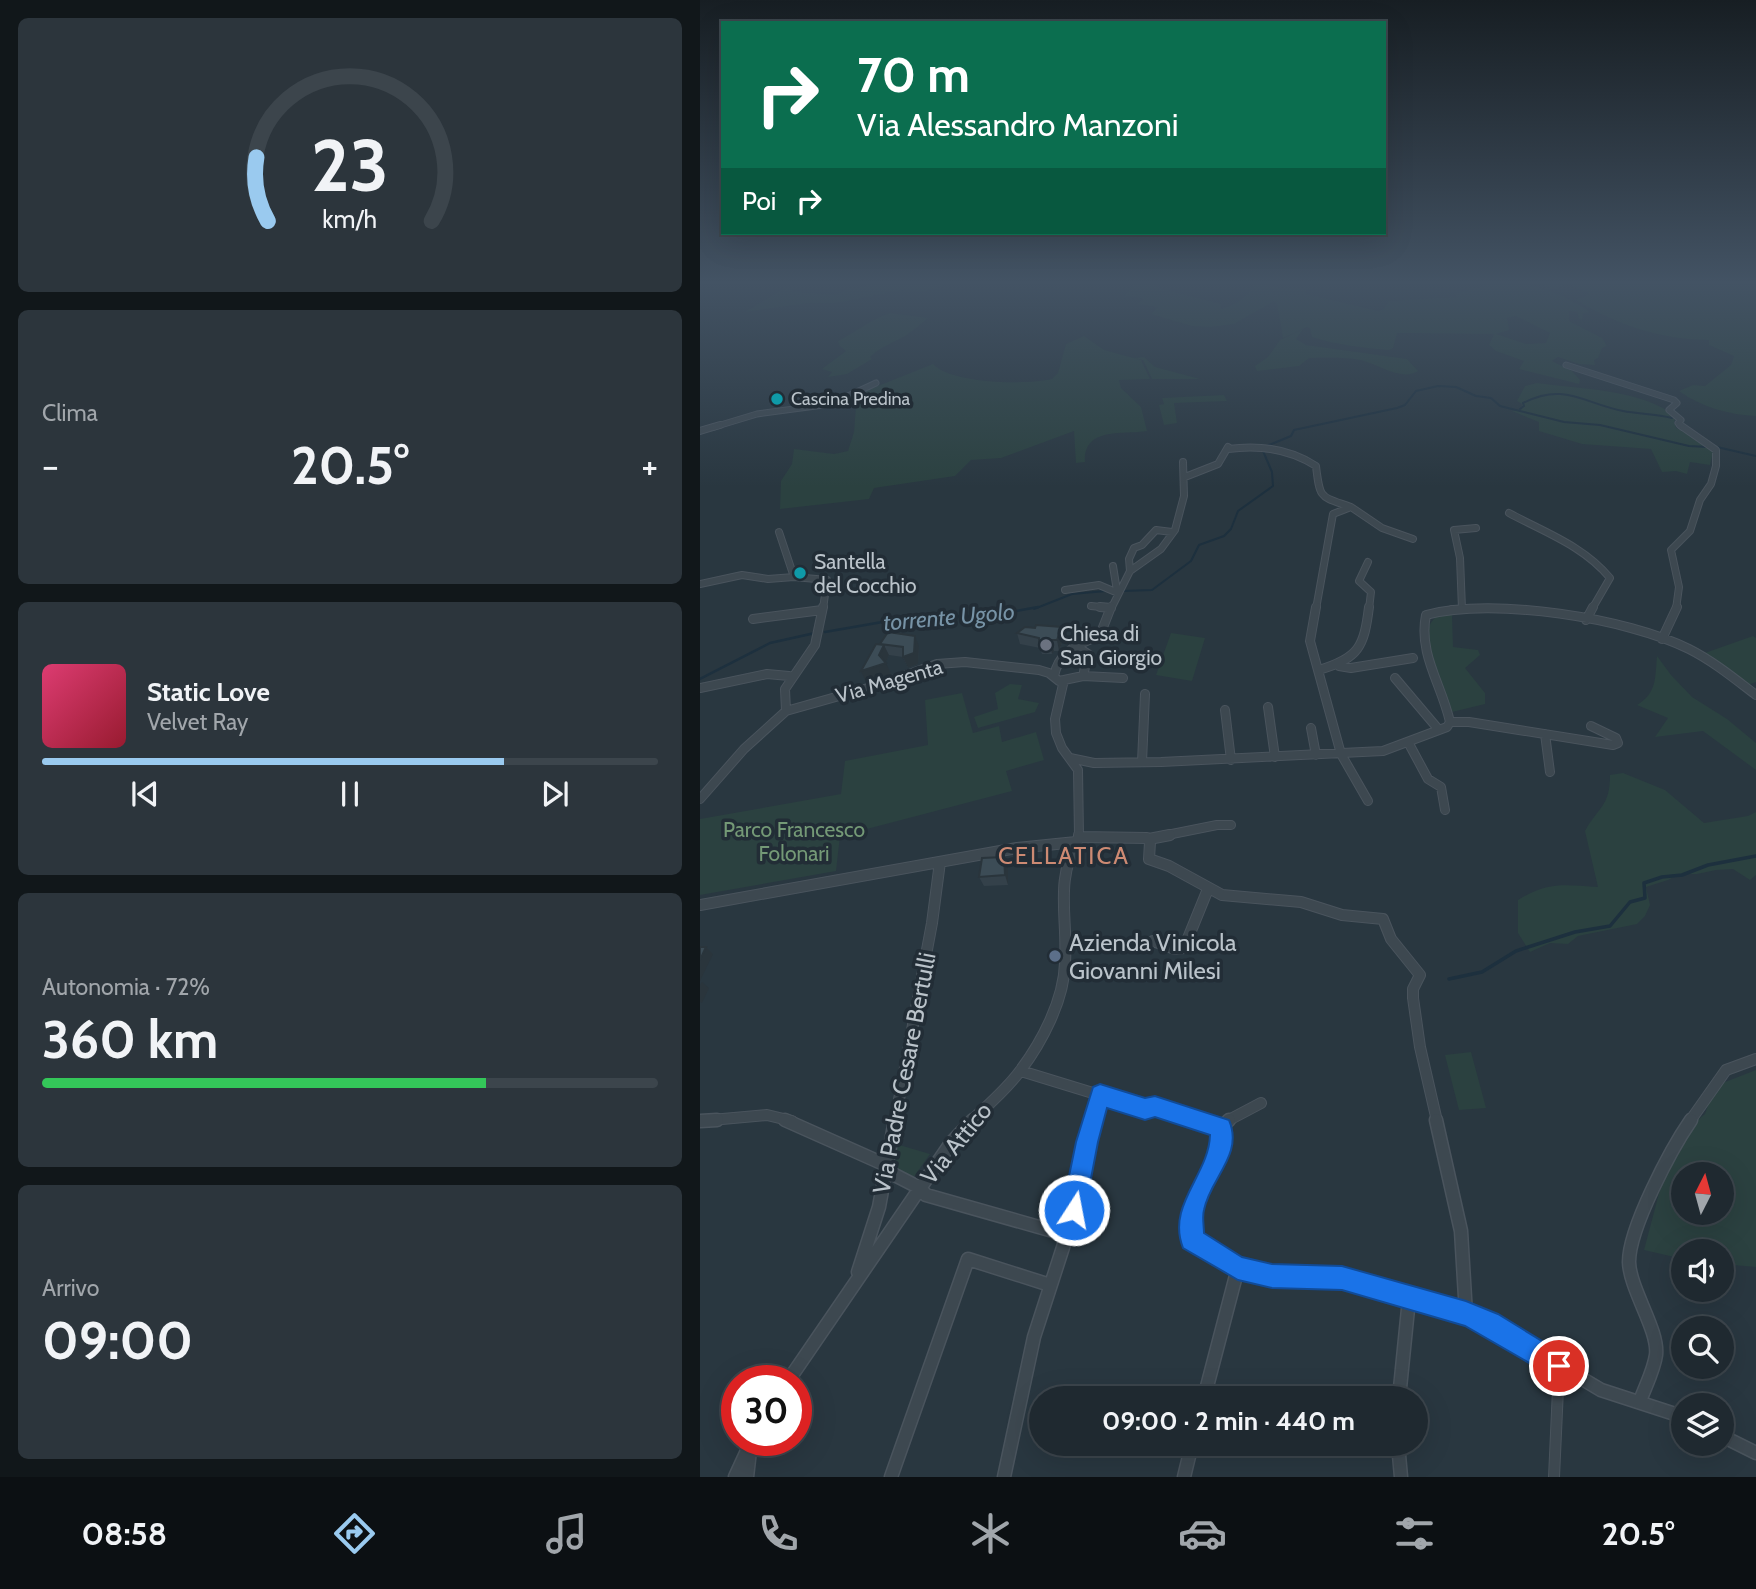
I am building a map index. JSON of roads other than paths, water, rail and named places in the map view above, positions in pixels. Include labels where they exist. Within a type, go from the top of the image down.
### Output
[{"type":"street","points":[[1566,365],[1674,400],[1677,403],[1669,410],[1681,420],[1678,423],[1716,450],[1716,466],[1711,484],[1700,500],[1690,531],[1671,550],[1681,588],[1681,603],[1662,639]]},
{"type":"street","points":[[700,431],[757,414],[831,404],[876,383]]},
{"type":"street","points":[[1185,477],[1218,464],[1228,448],[1263,449],[1308,460],[1316,466],[1319,492],[1324,497],[1351,507],[1382,528],[1413,539]]},
{"type":"street","points":[[1080,839],[1078,770],[1056,733],[1059,679],[1056,662],[1074,645],[1100,635],[1130,571],[1164,547],[1185,500],[1183,462]]},
{"type":"street","points":[[1351,507],[1333,514],[1310,641],[1341,754],[1368,801]]},
{"type":"street","points":[[1509,513],[1550,534],[1604,569],[1610,578],[1586,620]]},
{"type":"street","points":[[1462,608],[1460,559],[1454,530],[1476,528]]},
{"type":"street","points":[[1130,571],[1129,559],[1135,548],[1142,545],[1156,530],[1172,532]]},
{"type":"street","points":[[779,532],[794,577]]},
{"type":"street","points":[[1319,670],[1336,666],[1361,650],[1371,592],[1359,581],[1368,562]]},
{"type":"street","points":[[1112,566],[1118,592]]},
{"type":"street","points":[[700,584],[742,575],[768,579],[794,577],[827,580],[821,628],[814,649],[789,676],[782,698],[786,711],[744,749],[701,795]]},
{"type":"street","points":[[1065,590],[1090,585],[1110,586],[1118,592]]},
{"type":"street","points":[[1091,606],[1111,608]]},
{"type":"street","points":[[1450,722],[1449,710],[1426,656],[1423,625],[1426,615],[1435,611],[1462,608],[1546,611],[1662,639],[1689,650],[1756,695]]},
{"type":"street","points":[[753,619],[822,610]]},
{"type":"street","points":[[1074,645],[1088,654],[1081,677]]},
{"type":"street","points":[[1336,666],[1351,668],[1413,658]]},
{"type":"street","name":"Via Magenta","points":[[786,711],[882,684],[922,667],[965,662],[1039,670],[1059,679]]},
{"type":"street","points":[[983,670],[994,665]]},
{"type":"street","points":[[700,688],[767,674],[789,676]]},
{"type":"street","points":[[1059,679],[1123,678]]},
{"type":"street","points":[[1395,678],[1439,730]]},
{"type":"street","points":[[1142,762],[1145,694]]},
{"type":"street","points":[[1268,707],[1275,757]]},
{"type":"street","points":[[1225,710],[1231,760]]},
{"type":"street","points":[[1070,758],[1094,763],[1142,762],[1383,751],[1439,730],[1450,722],[1469,722],[1613,745],[1618,743],[1616,738],[1591,726]]},
{"type":"street","points":[[1311,728],[1316,754]]},
{"type":"street","points":[[1545,734],[1550,772]]},
{"type":"street","points":[[1408,742],[1428,779],[1441,783],[1444,788],[1446,810]]},
{"type":"street","points":[[1078,770],[1094,763]]},
{"type":"street","points":[[700,905],[1050,843],[1080,839],[1149,839],[1232,823]]},
{"type":"street","name":"Via Attico","points":[[799,1365],[893,1225],[972,1117],[1021,1071],[1058,1001],[1063,983],[1067,960],[1061,888],[1080,839]]},
{"type":"street","points":[[1149,839],[1149,859],[1177,870],[1208,889],[1228,896],[1301,902],[1342,915],[1383,919],[1391,939],[1420,975],[1413,989],[1413,998],[1420,1046],[1461,1231],[1466,1314]]},
{"type":"street","name":"Via Padre Cesare Bertulli","points":[[854,1281],[877,1215],[932,923],[940,862]]},
{"type":"street","points":[[1153,941],[1175,949],[1184,948],[1208,889]]},
{"type":"street","points":[[1640,1401],[1656,1355],[1654,1338],[1644,1315],[1629,1263],[1635,1226],[1686,1127],[1714,1085],[1726,1070],[1756,1059]]},
{"type":"street","points":[[1021,1071],[1145,1109],[1155,1106],[1222,1128]]},
{"type":"street","points":[[1004,1477],[1034,1337],[1067,1235],[1100,1095]]},
{"type":"street","points":[[1261,1103],[1231,1117],[1222,1128],[1221,1150],[1192,1209],[1192,1239],[1238,1268],[1272,1276],[1342,1278],[1466,1314],[1489,1323],[1601,1390],[1671,1412]]},
{"type":"street","points":[[700,1121],[767,1115],[785,1120],[885,1168],[920,1188],[926,1195],[1067,1235]]},
{"type":"street","points":[[877,1215],[884,1225],[893,1225]]},
{"type":"street","points":[[891,1477],[968,1259],[1050,1285]]},
{"type":"street","points":[[1207,1386],[1238,1268]]},
{"type":"street","points":[[1400,1386],[1409,1299]]},
{"type":"street","points":[[1554,1477],[1559,1366]]},
{"type":"street","points":[[1734,1442],[1756,1453]]},
{"type":"street","points":[[735,1477],[745,1456]]},
{"type":"street","points":[[747,1477],[750,1456]]},
{"type":"street","points":[[1184,1477],[1189,1456]]},
{"type":"street","points":[[1399,1456],[1401,1477]]},
{"type":"waterway","points":[[1264,447],[1291,436],[1294,430],[1397,408],[1405,405],[1416,391],[1438,386],[1456,387],[1476,396],[1491,398],[1500,406],[1564,422],[1600,425],[1689,446],[1708,447]]},
{"type":"waterway","points":[[1520,409],[1524,406],[1523,403],[1537,397],[1562,394],[1623,411],[1672,418]]},
{"type":"waterway","points":[[1717,447],[1756,456]]},
{"type":"waterway","name":"torrente Ugolo","points":[[1123,591],[1152,590],[1191,561],[1199,545],[1224,536],[1231,529],[1238,511],[1273,486],[1272,472],[1263,451]]},
{"type":"waterway","name":"torrente Ugolo","points":[[1034,609],[1072,594],[1106,591]]},
{"type":"waterway","name":"torrente Ugolo","points":[[825,632],[911,617],[989,616],[1038,607]]},
{"type":"waterway","points":[[700,679],[770,643],[815,633]]},
{"type":"waterway","points":[[1449,979],[1482,972],[1516,951],[1575,932],[1610,926],[1630,902],[1645,898],[1644,883],[1662,877],[1682,875],[1708,865],[1756,856]]},
{"type":"place","name":"Cascina Predina","points":[[777,399]]},
{"type":"place","name":"Santella del Cocchio","points":[[800,573]]},
{"type":"place","name":"Chiesa di San Giorgio","points":[[1046,645]]},
{"type":"place","name":"Azienda Vinicola Giovanni Milesi","points":[[1055,956]]},
{"type":"district","name":"CELLATICA","points":[[1064,855]]},
{"type":"park label","name":"Parco Francesco Folonari","points":[[794,841]]}]
